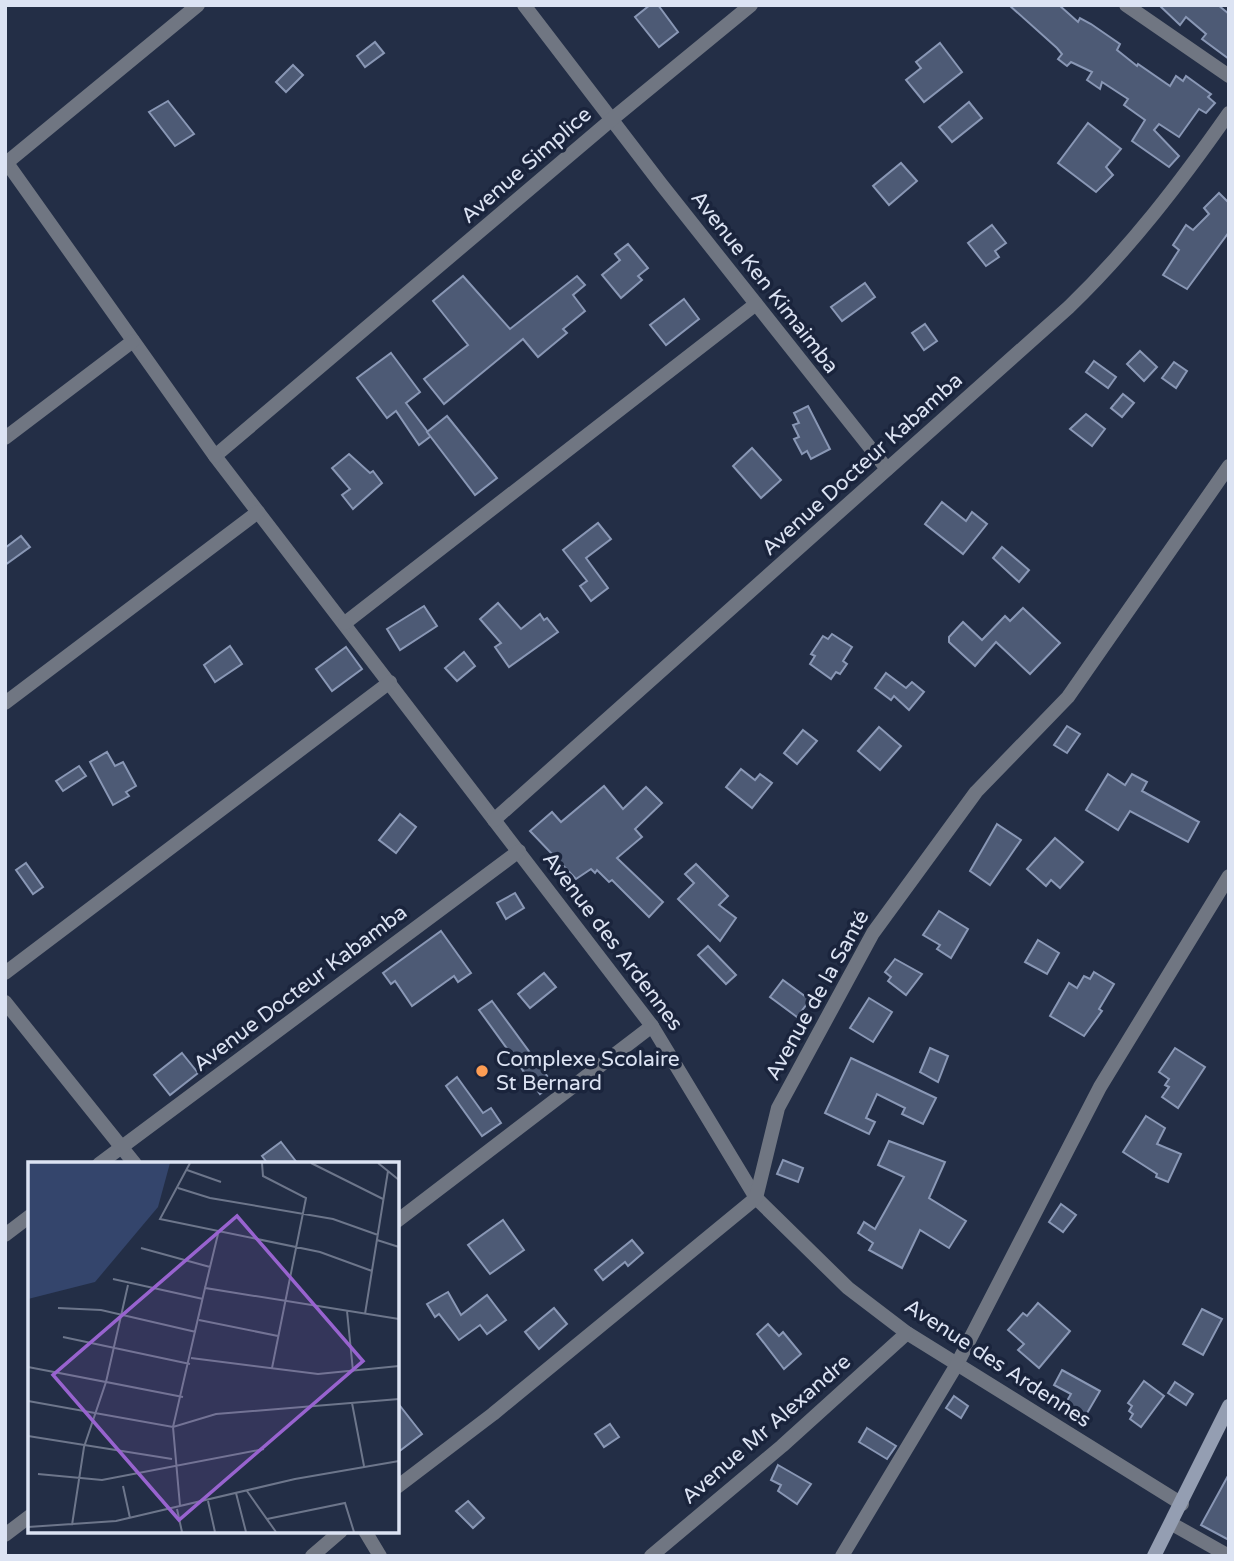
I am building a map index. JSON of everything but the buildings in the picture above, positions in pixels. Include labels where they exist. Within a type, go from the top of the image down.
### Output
[{"type":"main road","points":[[1154,1556],[1229,1406]]},
{"type":"street","points":[[6,164],[198,5]]},
{"type":"street","name":"Avenue Ken Kimaimba","points":[[524,5],[611,120],[887,469]]},
{"type":"street","name":"Avenue Simplice","points":[[215,456],[611,120],[751,5]]},
{"type":"street","points":[[1126,5],[1229,76]]},
{"type":"street","name":"Avenue Docteur Kabamba","points":[[494,820],[1110,268],[1159,212],[1229,113]]},
{"type":"street","name":"Avenue des Ardennes","points":[[6,164],[215,456],[652,1026],[756,1198],[848,1289],[907,1333],[956,1366],[1182,1504]]},
{"type":"street","points":[[345,624],[756,304]]},
{"type":"street","points":[[5,438],[133,341]]},
{"type":"street","name":"Avenue de la Santé","points":[[756,1198],[778,1108],[873,933],[976,792],[1068,697],[1229,466]]},
{"type":"street","points":[[5,703],[258,512]]},
{"type":"street","points":[[5,972],[390,682]]},
{"type":"street","name":"Avenue Docteur Kabamba","points":[[102,1162],[519,851]]},
{"type":"street","points":[[842,1556],[956,1366],[1100,1087],[1229,876]]},
{"type":"street","points":[[5,1002],[134,1162]]},
{"type":"street","points":[[399,1219],[652,1026]]},
{"type":"street","points":[[399,1485],[493,1414],[756,1198]]},
{"type":"street","points":[[5,1235],[28,1218]]},
{"type":"street","name":"Avenue Mr Alexandre","points":[[651,1556],[782,1446],[907,1333]]},
{"type":"street","points":[[5,1535],[28,1518]]},
{"type":"street","points":[[1172,1524],[1229,1556]]},
{"type":"street","points":[[312,1556],[339,1533]]},
{"type":"street","points":[[366,1533],[380,1556]]},
{"type":"place","name":"Complexe Scolaire St Bernard","points":[[482,1071]]}]
